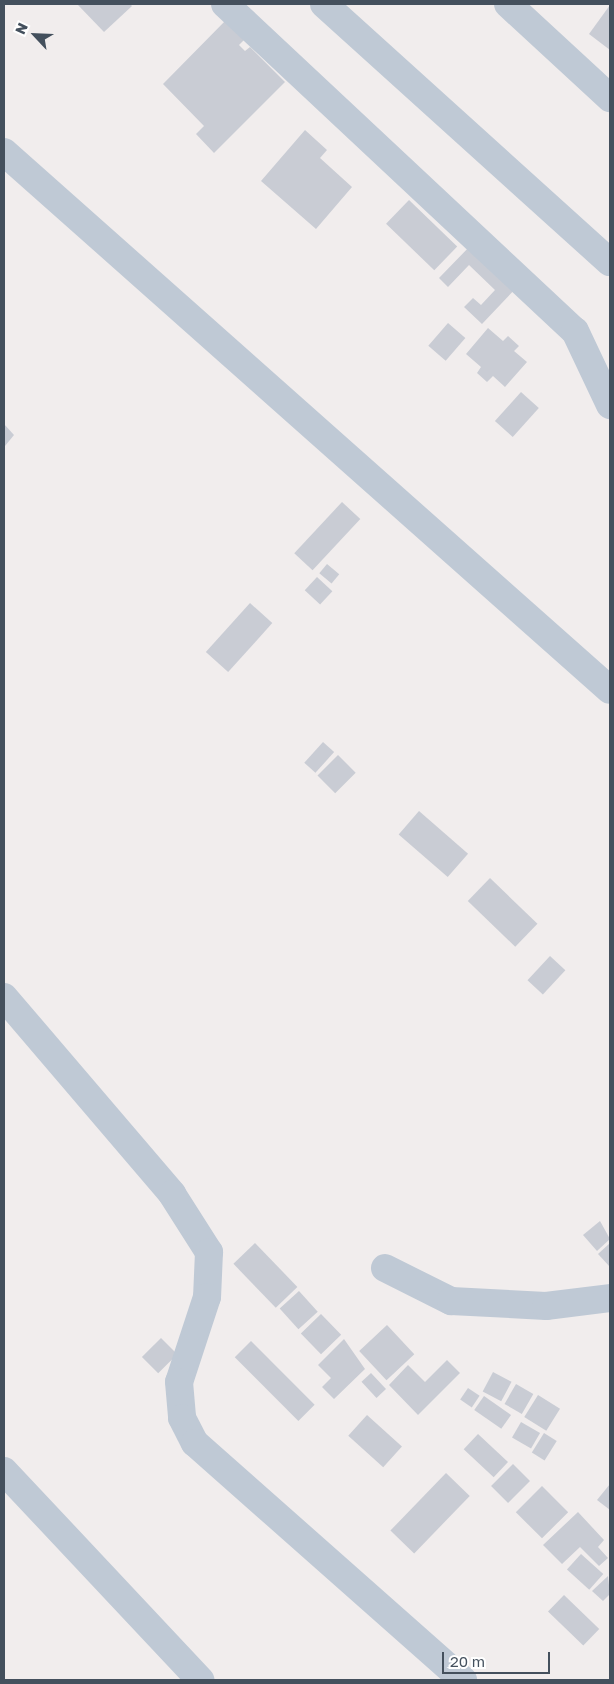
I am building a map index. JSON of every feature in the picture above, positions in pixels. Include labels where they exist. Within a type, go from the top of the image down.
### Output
[{"type":"street","points":[[225,4],[575,331],[610,405]]},
{"type":"street","points":[[324,4],[610,262]]},
{"type":"street","points":[[508,4],[610,98]]},
{"type":"street","points":[[4,152],[610,690]]},
{"type":"street","points":[[4,997],[172,1194],[209,1252],[207,1297],[179,1382],[182,1418],[195,1443],[463,1680]]},
{"type":"street","points":[[385,1268],[451,1301],[546,1306],[610,1298]]},
{"type":"street","points":[[4,1471],[200,1680]]},
{"type":"building","points":[[77,4],[130,4],[132,6],[104,32]]},
{"type":"building","points":[[610,5],[610,50],[589,34]]},
{"type":"building","points":[[228,18],[247,37],[239,45],[245,51],[250,47],[285,82],[214,153],[196,134],[204,126],[163,84]]},
{"type":"building","points":[[305,130],[327,150],[320,158],[352,187],[316,229],[261,181]]},
{"type":"building","points":[[409,200],[457,247],[434,270],[386,224]]},
{"type":"building","points":[[472,244],[517,287],[482,324],[464,307],[473,298],[481,305],[495,290],[469,265],[448,287],[439,278]]},
{"type":"building","points":[[448,323],[465,338],[446,361],[428,346]]},
{"type":"building","points":[[488,328],[503,341],[508,336],[519,346],[514,351],[527,362],[505,387],[493,376],[487,382],[477,373],[481,367],[466,354]]},
{"type":"building","points":[[521,392],[539,408],[513,437],[495,421]]},
{"type":"building","points":[[4,424],[14,435],[5,446],[4,445]]},
{"type":"building","points":[[342,502],[360,519],[313,570],[294,553]]},
{"type":"building","points":[[327,564],[339,574],[332,583],[319,573]]},
{"type":"building","points":[[317,577],[332,591],[320,604],[305,590]]},
{"type":"building","points":[[250,603],[272,623],[228,672],[206,652]]},
{"type":"building","points":[[323,742],[334,752],[315,773],[304,763]]},
{"type":"building","points":[[338,755],[356,773],[335,793],[317,776]]},
{"type":"building","points":[[419,811],[468,854],[448,877],[399,834]]},
{"type":"building","points":[[490,878],[537,924],[515,947],[468,901]]},
{"type":"building","points":[[550,956],[565,970],[543,994],[527,980]]},
{"type":"building","points":[[600,1221],[610,1239],[597,1251],[583,1235]]},
{"type":"building","points":[[255,1243],[297,1287],[276,1308],[233,1264]]},
{"type":"building","points":[[610,1243],[610,1267],[598,1254]]},
{"type":"building","points":[[299,1291],[318,1312],[298,1329],[280,1308]]},
{"type":"building","points":[[321,1314],[341,1335],[321,1354],[301,1333]]},
{"type":"building","points":[[387,1325],[414,1354],[386,1380],[359,1351]]},
{"type":"building","points":[[161,1338],[177,1354],[158,1373],[142,1357]]},
{"type":"building","points":[[344,1339],[365,1369],[334,1399],[322,1387],[331,1378],[318,1365]]},
{"type":"building","points":[[251,1341],[315,1405],[298,1421],[235,1357]]},
{"type":"building","points":[[447,1360],[460,1373],[418,1415],[389,1385],[408,1365],[425,1382]]},
{"type":"building","points":[[493,1372],[512,1382],[501,1401],[483,1391]]},
{"type":"building","points":[[371,1373],[386,1389],[376,1398],[361,1382]]},
{"type":"building","points":[[516,1384],[533,1394],[522,1414],[504,1404]]},
{"type":"building","points":[[468,1388],[480,1396],[472,1407],[460,1400]]},
{"type":"building","points":[[538,1395],[560,1409],[546,1431],[524,1417]]},
{"type":"building","points":[[484,1396],[511,1415],[501,1429],[474,1410]]},
{"type":"building","points":[[367,1415],[402,1446],[383,1467],[348,1436]]},
{"type":"building","points":[[521,1422],[540,1433],[531,1449],[512,1438]]},
{"type":"building","points":[[544,1433],[557,1441],[545,1460],[532,1453]]},
{"type":"building","points":[[478,1434],[508,1462],[494,1477],[464,1449]]},
{"type":"building","points":[[513,1464],[530,1481],[508,1503],[491,1486]]},
{"type":"building","points":[[446,1473],[470,1496],[414,1553],[390,1531]]},
{"type":"building","points":[[610,1484],[610,1510],[597,1500]]},
{"type":"building","points":[[542,1486],[568,1512],[542,1538],[516,1512]]},
{"type":"building","points":[[578,1512],[604,1540],[598,1547],[608,1558],[599,1566],[580,1547],[562,1564],[543,1545]]},
{"type":"building","points":[[581,1554],[603,1574],[589,1590],[567,1570]]},
{"type":"building","points":[[608,1576],[610,1594],[603,1601],[592,1591]]},
{"type":"building","points":[[564,1595],[599,1629],[583,1646],[548,1612]]}]
